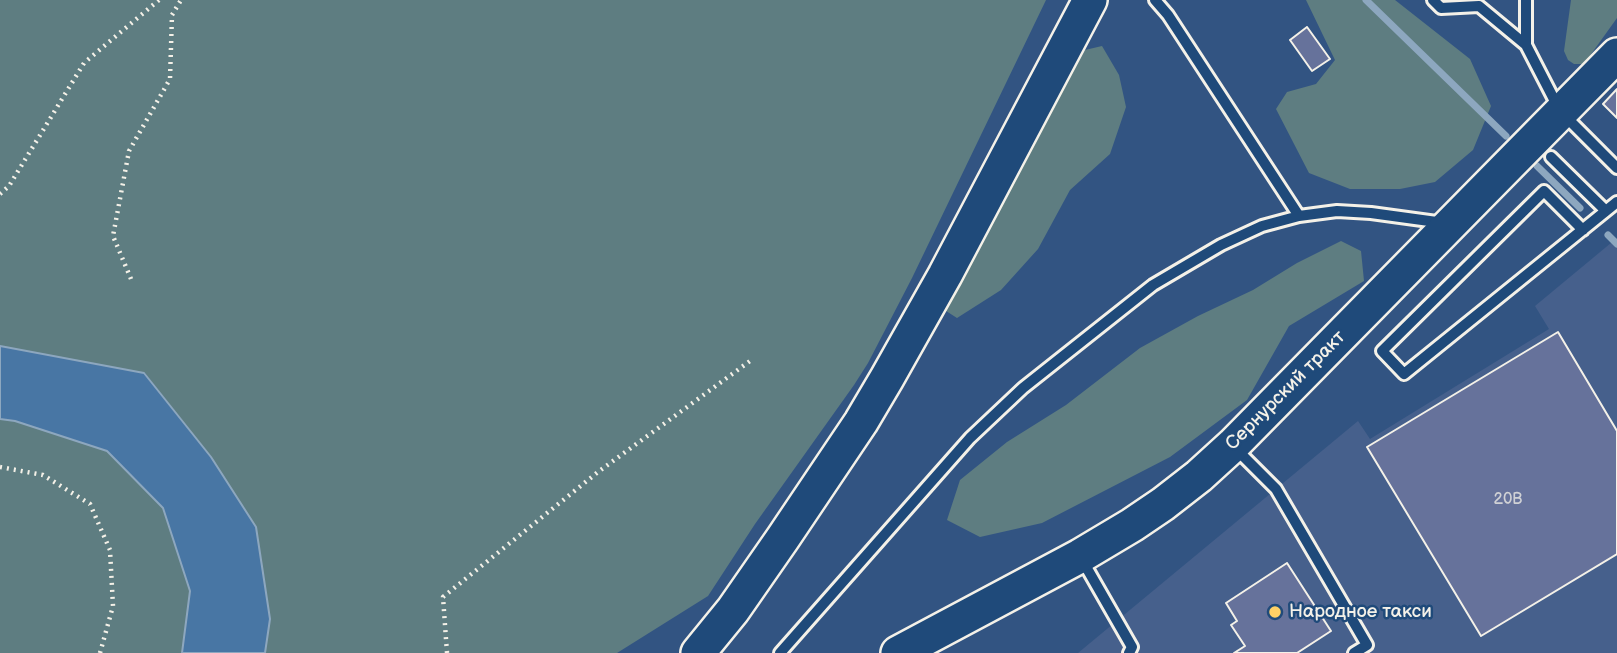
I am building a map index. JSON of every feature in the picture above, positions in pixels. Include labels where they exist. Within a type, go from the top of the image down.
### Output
[{"type":"main road","points":[[698,653],[733,610],[861,422],[944,275],[1090,0]]},
{"type":"main road","name":"Сернурский тракт","points":[[898,653],[1080,556],[1164,504],[1199,476],[1233,445],[1617,55]]},
{"type":"lane","points":[[1155,0],[1168,15],[1299,216]]},
{"type":"lane","points":[[1433,0],[1441,8],[1479,6],[1526,45],[1560,111],[1617,168]]},
{"type":"lane","points":[[1526,0],[1526,45]]},
{"type":"lane","points":[[1551,157],[1606,211]]},
{"type":"lane","points":[[1583,230],[1544,191],[1382,351],[1404,374],[1583,230],[1617,202]]},
{"type":"lane","points":[[780,653],[970,438],[1023,388],[1153,285],[1221,245],[1262,226],[1299,216],[1337,211],[1360,212],[1449,224]]},
{"type":"lane","points":[[1233,445],[1276,489],[1347,610],[1367,645],[1354,653]]},
{"type":"lane","points":[[1080,556],[1132,651]]},
{"type":"path","points":[[0,194],[9,186],[85,63],[159,0]]},
{"type":"path","points":[[131,279],[113,236],[129,151],[170,79],[172,15],[181,0]]},
{"type":"path","points":[[447,653],[443,597],[598,472],[750,361]]},
{"type":"path","points":[[0,467],[43,475],[90,504],[110,550],[113,606],[100,653]]},
{"type":"shaded area","points":[[1617,238],[1617,653],[1078,653],[1358,421],[1370,439],[1549,329],[1535,306]]},
{"type":"shaded area","points":[[0,346],[144,373],[211,457],[256,527],[270,619],[265,653],[182,653],[190,591],[163,508],[107,451],[15,421],[0,419]]},
{"type":"green space","points":[[0,0],[1046,0],[868,363],[708,596],[617,653],[265,653],[270,619],[256,527],[211,457],[145,373],[0,346]]},
{"type":"green space","points":[[1306,0],[1395,0],[1470,59],[1491,106],[1473,150],[1435,182],[1400,189],[1350,189],[1309,173],[1276,109],[1287,92],[1316,84],[1335,60]]},
{"type":"green space","points":[[1571,0],[1617,0],[1617,18],[1584,64],[1574,64],[1568,60],[1564,51]]},
{"type":"green space","points":[[1102,46],[1119,75],[1126,107],[1110,154],[1070,190],[1038,249],[1001,290],[957,318],[943,309],[1033,134],[1085,50]]},
{"type":"green space","points":[[1341,241],[1361,251],[1364,281],[1289,326],[1247,400],[1170,457],[1042,523],[980,537],[947,520],[960,480],[1007,442],[1066,405],[1140,348]]},
{"type":"green space","points":[[0,419],[15,421],[107,451],[163,508],[190,591],[182,653],[0,653]]},
{"type":"building","points":[[1307,27],[1330,59],[1312,71],[1290,40]]},
{"type":"building","points":[[1617,89],[1617,118],[1603,104]]},
{"type":"building","points":[[1558,332],[1617,431],[1617,554],[1481,636],[1367,447]]},
{"type":"building","name":"Народное такси","points":[[1287,563],[1331,631],[1297,653],[1234,653],[1245,646],[1231,625],[1237,621],[1226,603]]},
{"type":"waterway","points":[[1366,0],[1506,136]]},
{"type":"waterway","points":[[1537,166],[1580,208]]},
{"type":"waterway","points":[[1608,235],[1617,244]]},
{"type":"place","name":"Народное такси","points":[[1275,612]]}]
